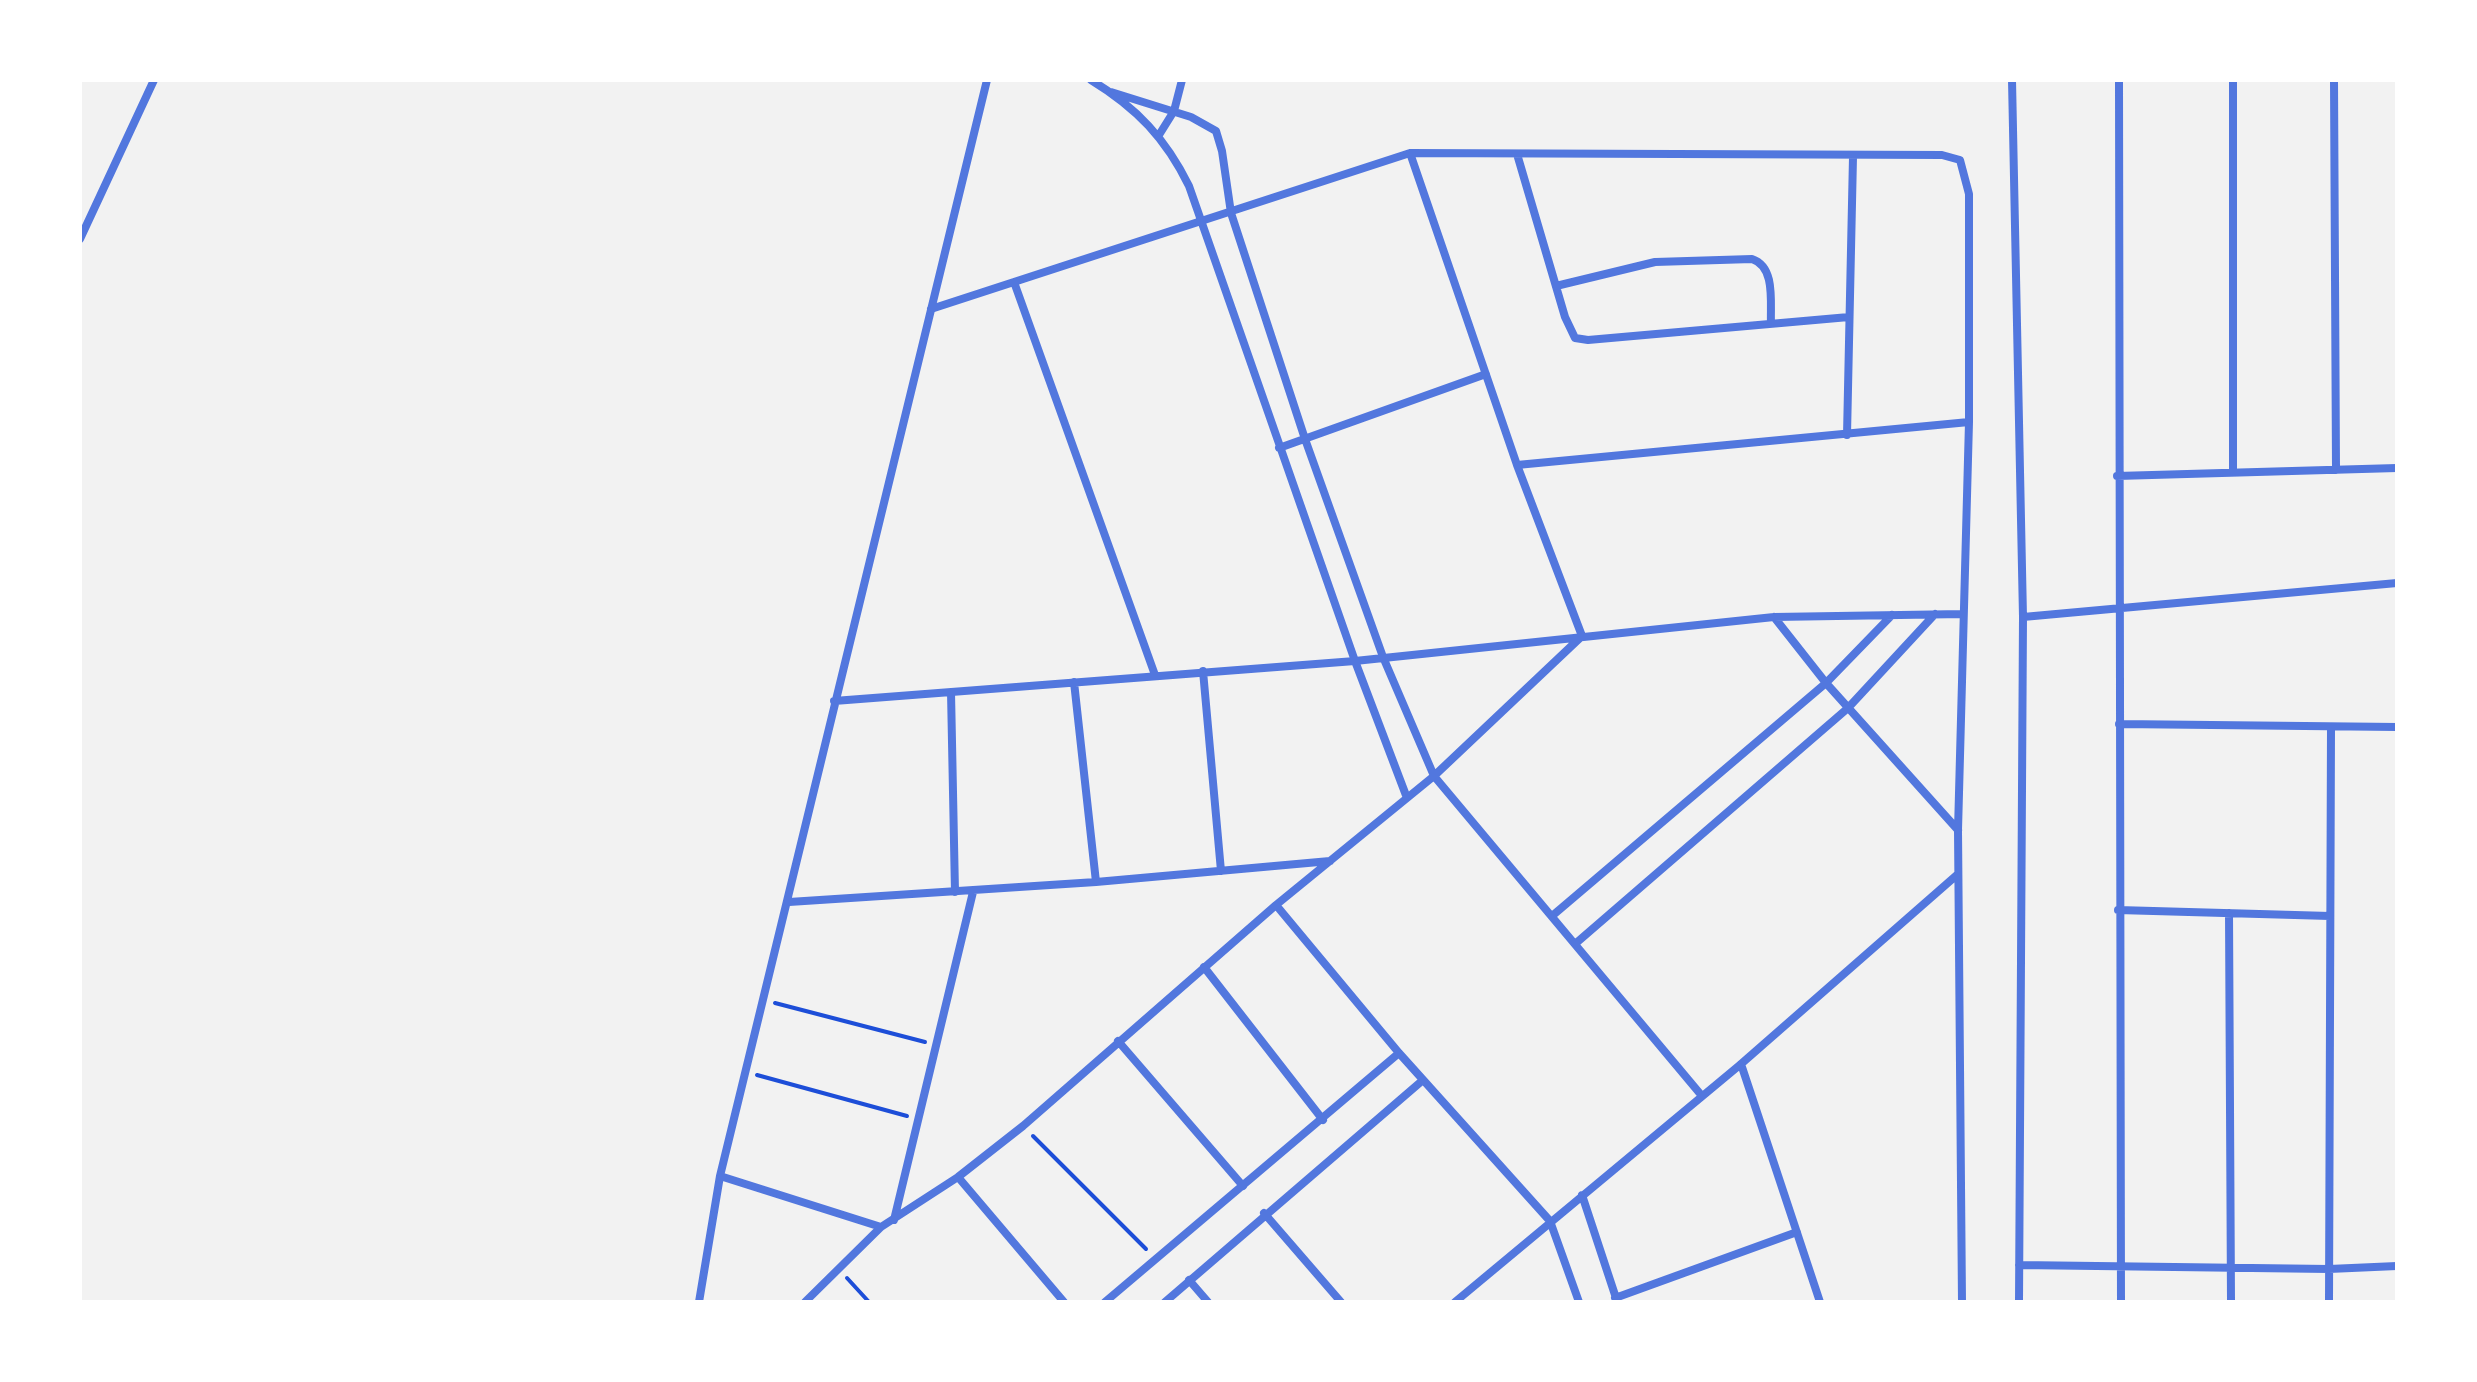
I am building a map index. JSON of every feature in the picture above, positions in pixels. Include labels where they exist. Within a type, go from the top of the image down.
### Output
[{"type":"street","points":[[80,239],[154,80]]},
{"type":"street","points":[[699,1302],[720,1176],[987,80]]},
{"type":"street","points":[[1091,80],[1111,92],[1159,135],[1189,186],[1279,448],[1407,798]]},
{"type":"street","points":[[1159,135],[1174,111],[1182,80]]},
{"type":"street","points":[[2012,80],[2023,617],[2019,1302]]},
{"type":"street","points":[[2119,80],[2117,476],[2121,1302]]},
{"type":"street","points":[[2233,80],[2233,472]]},
{"type":"street","points":[[2334,80],[2336,470]]},
{"type":"street","points":[[1111,92],[1174,111],[1208,125],[1218,135],[1231,213],[1305,439],[1383,657],[1434,776],[1702,1096]]},
{"type":"street","points":[[931,309],[1410,153],[1956,157],[1964,165],[1969,194],[1969,422],[1958,830],[1962,1302]]},
{"type":"street","points":[[1410,153],[1517,465],[1582,636]]},
{"type":"street","points":[[1517,154],[1572,335],[1580,339],[1849,317]]},
{"type":"street","points":[[1847,435],[1853,157]]},
{"type":"street","points":[[1556,286],[1655,262],[1752,259],[1763,264],[1768,272],[1771,324]]},
{"type":"street","points":[[1014,282],[1155,675]]},
{"type":"street","points":[[1279,448],[1486,374]]},
{"type":"street","points":[[1517,465],[1969,422]]},
{"type":"street","points":[[2117,476],[2397,468]]},
{"type":"street","points":[[2023,617],[2397,583]]},
{"type":"street","points":[[1575,944],[1848,708],[1935,614]]},
{"type":"street","points":[[834,701],[1355,661],[1774,617],[1963,614]]},
{"type":"street","points":[[1552,916],[1826,683],[1893,615]]},
{"type":"street","points":[[1774,617],[1826,683],[1958,830]]},
{"type":"street","points":[[805,1302],[881,1227],[958,1177],[1023,1126],[1276,905],[1434,776],[1582,636]]},
{"type":"street","points":[[1203,671],[1221,871]]},
{"type":"street","points":[[1074,682],[1096,882]]},
{"type":"street","points":[[951,692],[955,892]]},
{"type":"street","points":[[2119,724],[2397,727]]},
{"type":"street","points":[[2329,1302],[2331,728]]},
{"type":"street","points":[[789,902],[973,892],[1331,861]]},
{"type":"street","points":[[1455,1302],[1741,1064],[1958,874]]},
{"type":"street","points":[[894,1221],[973,892]]},
{"type":"street","points":[[1276,905],[1399,1053],[1550,1221],[1579,1302]]},
{"type":"street","points":[[2118,910],[2330,916]]},
{"type":"street","points":[[2229,913],[2231,1302]]},
{"type":"street","points":[[1204,967],[1323,1120]]},
{"type":"street","points":[[1118,1041],[1243,1186]]},
{"type":"street","points":[[1105,1302],[1154,1257],[1323,1120],[1399,1053]]},
{"type":"street","points":[[1741,1064],[1820,1302]]},
{"type":"street","points":[[1165,1302],[1264,1213],[1423,1080]]},
{"type":"street","points":[[720,1176],[881,1227]]},
{"type":"street","points":[[958,1177],[1064,1302]]},
{"type":"street","points":[[1582,1195],[1616,1300],[1797,1232]]},
{"type":"street","points":[[1264,1213],[1341,1302]]},
{"type":"street","points":[[2019,1265],[2329,1269],[2397,1266]]},
{"type":"street","points":[[1189,1280],[1208,1302]]},
{"type":"path","points":[[765,1000],[938,1045]]},
{"type":"path","points":[[747,1072],[920,1119]]},
{"type":"path","points":[[1023,1126],[1154,1257]]},
{"type":"path","points":[[840,1270],[869,1302]]}]
